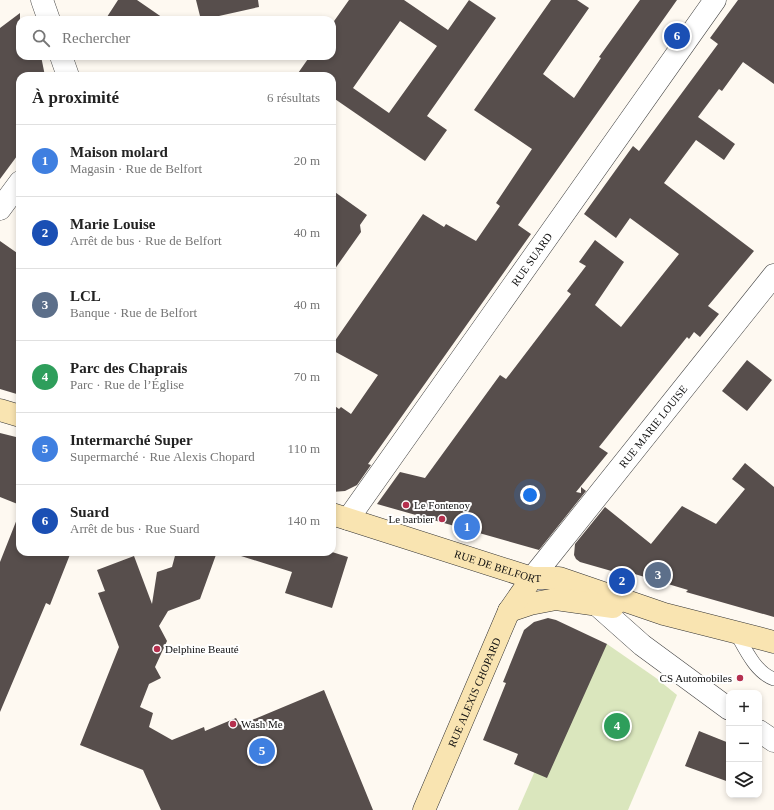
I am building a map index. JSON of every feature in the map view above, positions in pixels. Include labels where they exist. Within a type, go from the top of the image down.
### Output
[{"type":"main road","points":[[0,410],[16,415]]},
{"type":"main road","name":"RUE DE BELFORT","points":[[340,516],[532,578],[559,578],[664,614],[774,642]]},
{"type":"main road","name":"RUE ALEXIS CHOPARD","points":[[424,810],[509,611],[532,578]]},
{"type":"main road","name":"RUE DE BELFORT","points":[[509,611],[547,600],[556,599],[664,614]]},
{"type":"street","points":[[42,0],[48,16]]},
{"type":"street","name":"RUE SUARD","points":[[340,516],[715,0]]},
{"type":"street","points":[[62,60],[67,72]]},
{"type":"street","points":[[0,209],[16,187]]},
{"type":"street","name":"RUE MARIE LOUISE","points":[[532,578],[774,275]]},
{"type":"street","points":[[597,605],[642,645],[726,707]]},
{"type":"street","points":[[762,732],[774,742]]},
{"type":"lane","points":[[736,633],[752,660],[767,676],[774,679]]},
{"type":"green space","points":[[607,644],[656,678],[677,695],[628,810],[518,810],[541,757]]},
{"type":"building","points":[[118,0],[137,0],[160,16],[108,16]]},
{"type":"building","points":[[196,0],[258,0],[259,7],[219,16],[200,16]]},
{"type":"building","points":[[349,0],[404,0],[448,30],[469,0],[496,18],[427,116],[447,130],[425,161],[336,100],[336,72],[299,72],[307,60],[336,60],[336,18]],"holes":[[[400,21],[437,46],[389,113],[353,88]]]},
{"type":"building","points":[[551,0],[577,0],[589,8],[543,74],[574,98],[601,58],[599,57],[640,0],[677,0],[518,225],[531,234],[368,464],[371,465],[357,485],[345,491],[336,492],[336,407],[339,409],[341,407],[351,414],[378,375],[336,352],[336,339],[423,214],[444,227],[446,224],[476,241],[500,206],[496,203],[532,149],[474,110]]},
{"type":"building","points":[[738,0],[774,0],[774,84],[743,62],[722,91],[719,89],[698,117],[735,144],[724,160],[696,140],[664,183],[754,251],[708,306],[719,314],[700,337],[694,332],[689,339],[687,337],[599,447],[608,453],[576,492],[581,493],[581,487],[586,491],[539,550],[377,504],[400,472],[425,478],[500,375],[506,379],[571,294],[567,291],[586,266],[579,262],[595,240],[624,262],[595,305],[621,327],[679,254],[630,218],[616,238],[584,214],[633,146],[639,151],[718,44],[710,38]]},
{"type":"building","points":[[16,16],[16,60],[42,60],[44,72],[16,72],[16,157],[0,179],[0,28]]},
{"type":"building","points":[[336,193],[367,215],[360,225],[361,232],[336,267]]},
{"type":"building","points":[[0,241],[16,252],[16,394],[0,389]]},
{"type":"building","points":[[747,360],[772,380],[747,411],[722,391]]},
{"type":"building","points":[[0,433],[16,437],[16,503],[0,497]]},
{"type":"building","points":[[745,463],[774,487],[774,617],[686,592],[688,590],[618,569],[615,572],[580,562],[576,559],[574,555],[575,544],[605,507],[651,544],[682,506],[716,524],[745,489],[732,479]]},
{"type":"building","points":[[16,522],[16,556],[69,556],[50,605],[46,603],[0,712],[0,562]]},
{"type":"building","points":[[336,553],[348,557],[332,608],[285,593],[292,572],[241,556],[336,556]]},
{"type":"building","points":[[134,556],[152,604],[157,572],[172,567],[175,556],[216,556],[200,599],[168,611],[159,626],[167,641],[155,667],[161,678],[149,684],[140,707],[153,713],[149,727],[172,740],[204,727],[205,731],[236,718],[240,725],[324,690],[373,810],[161,810],[143,770],[80,745],[119,647],[98,593],[105,591],[97,570]]},
{"type":"building","points":[[548,618],[556,620],[607,644],[547,778],[514,764],[518,754],[483,740],[506,683],[503,682],[524,630],[534,622]]},
{"type":"building","points":[[699,731],[726,742],[726,781],[685,766]]},
{"type":"place","name":"Suard","points":[[677,36]]},
{"type":"place","name":"Le Fontenoy","points":[[406,505]]},
{"type":"place","name":"Le barbier","points":[[442,519]]},
{"type":"place","name":"Maison molard","points":[[467,527]]},
{"type":"place","name":"LCL","points":[[658,575]]},
{"type":"place","name":"Marie Louise","points":[[622,581]]},
{"type":"place","name":"Delphine Beauté","points":[[157,649]]},
{"type":"place","name":"CS Automobiles","points":[[740,678]]},
{"type":"place","name":"Wash Me","points":[[233,724]]},
{"type":"place","name":"Parc des Chaprais","points":[[617,726]]},
{"type":"place","name":"Intermarché Super","points":[[262,751]]}]
